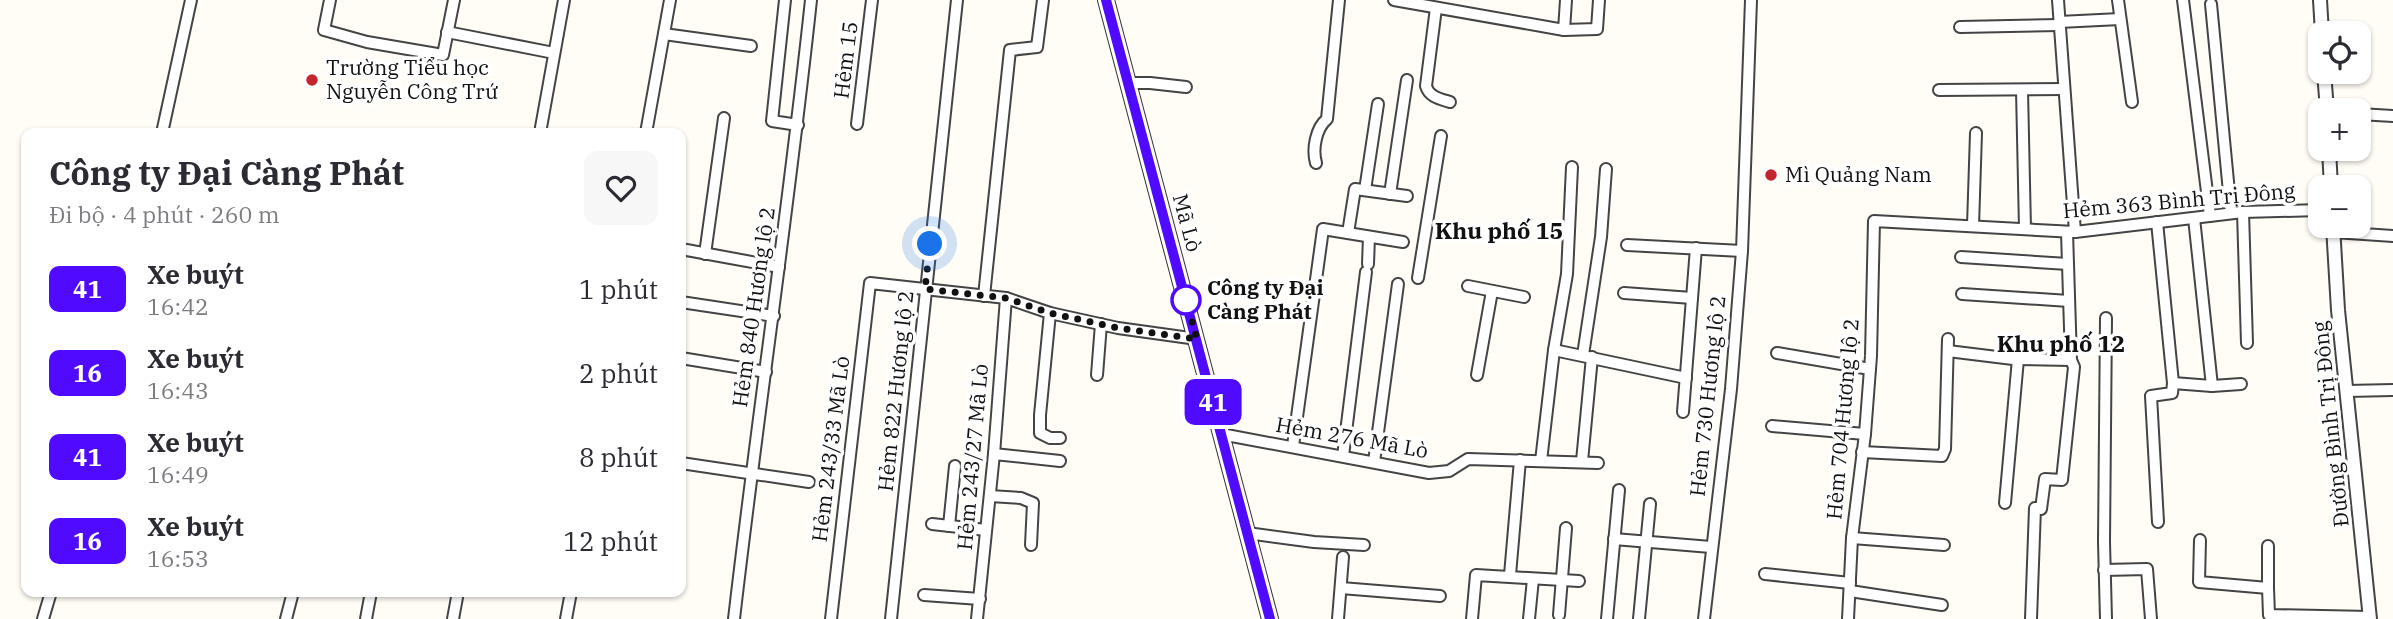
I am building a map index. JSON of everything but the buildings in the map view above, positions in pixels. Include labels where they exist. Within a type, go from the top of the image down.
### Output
[{"type":"main road","name":"Mã Lò","points":[[1106,0],[1270,619]]},
{"type":"street","points":[[163,128],[191,0]]},
{"type":"street","points":[[330,0],[324,30],[367,42],[443,55],[454,0]]},
{"type":"street","points":[[541,128],[564,0]]},
{"type":"street","points":[[647,128],[670,0]]},
{"type":"street","points":[[785,0],[772,121],[798,125]]},
{"type":"street","name":"Hẻm 840 Hương lộ 2","points":[[734,619],[750,474],[774,317],[798,125],[811,0]]},
{"type":"street","name":"Hẻm 15","points":[[858,124],[872,0]]},
{"type":"street","name":"Hẻm 822 Hương lộ 2","points":[[891,619],[957,0]]},
{"type":"street","points":[[984,296],[1010,50],[1038,47],[1043,0]]},
{"type":"street","points":[[1316,163],[1314,149],[1320,124],[1327,119],[1339,0]]},
{"type":"street","points":[[1564,30],[1566,0]]},
{"type":"street","points":[[1399,1],[1564,30],[1597,29],[1599,0]]},
{"type":"street","name":"Hẻm 730 Hương lộ 2","points":[[1704,619],[1731,389],[1742,251],[1751,0]]},
{"type":"street","points":[[2031,619],[2035,508],[2041,509],[2045,479],[2062,480],[2074,367],[2071,360],[2068,264],[2071,232],[2058,0]]},
{"type":"street","points":[[2118,0],[2132,102]]},
{"type":"street","points":[[2183,0],[2210,216]]},
{"type":"street","points":[[2320,0],[2321,21]]},
{"type":"street","points":[[2211,4],[2231,213]]},
{"type":"street","points":[[1436,8],[1426,86],[1434,97],[1450,102]]},
{"type":"street","points":[[1960,27],[2120,19]]},
{"type":"street","points":[[447,32],[554,54]]},
{"type":"street","points":[[664,34],[751,46]]},
{"type":"street","points":[[1390,194],[1407,80]]},
{"type":"street","points":[[1128,83],[1186,87]]},
{"type":"street","points":[[1938,90],[2064,89]]},
{"type":"street","points":[[2022,90],[2025,229]]},
{"type":"street","points":[[1365,190],[1378,104]]},
{"type":"street","points":[[2371,115],[2393,116]]},
{"type":"street","points":[[705,254],[724,118]]},
{"type":"street","points":[[1973,226],[1976,133]]},
{"type":"street","points":[[1418,278],[1441,136]]},
{"type":"street","points":[[1541,461],[1554,350],[1567,274],[1572,167]]},
{"type":"street","points":[[1582,461],[1588,356],[1606,169]]},
{"type":"street","points":[[1348,233],[1355,189],[1407,196]]},
{"type":"street","name":"Hẻm 363 Bình Trị Đông","points":[[1874,221],[2071,232],[2231,213],[2308,210]]},
{"type":"street","points":[[2243,212],[2247,344]]},
{"type":"street","points":[[2194,218],[2212,386]]},
{"type":"street","name":"Hẻm 704 Hương lộ 2","points":[[1848,619],[1852,538],[1870,369],[1874,221]]},
{"type":"street","points":[[2157,222],[2173,383],[2172,393],[2151,396],[2158,523]]},
{"type":"street","points":[[1293,446],[1323,229],[1403,242]]},
{"type":"street","points":[[2371,233],[2393,236]]},
{"type":"street","points":[[1342,456],[1367,268],[1368,237]]},
{"type":"street","name":"Đường Bình Trị Đông","points":[[2334,238],[2370,618]]},
{"type":"street","points":[[1628,245],[1742,251]]},
{"type":"street","points":[[1684,412],[1696,248]]},
{"type":"street","points":[[686,250],[779,267]]},
{"type":"street","points":[[1961,257],[2068,264]]},
{"type":"street","name":"Hẻm 243/33 Mã Lò","points":[[831,619],[870,283],[925,289]]},
{"type":"street","points":[[1374,462],[1398,284]]},
{"type":"street","points":[[1468,286],[1524,297]]},
{"type":"street","points":[[925,289],[1006,298],[1050,313],[1101,324],[1197,339]]},
{"type":"street","points":[[1477,375],[1492,292]]},
{"type":"street","points":[[1624,293],[1692,298]]},
{"type":"street","points":[[1962,294],[2069,301]]},
{"type":"street","name":"Hẻm 243/27 Mã Lò","points":[[977,619],[1006,298]]},
{"type":"street","points":[[686,303],[774,317]]},
{"type":"street","points":[[1050,313],[1040,433],[1050,438],[1060,438]]},
{"type":"street","points":[[2106,318],[2106,619]]},
{"type":"street","points":[[1097,375],[1101,324]]},
{"type":"street","points":[[1862,452],[1942,456],[1945,449],[1948,339]]},
{"type":"street","points":[[1554,350],[1686,378]]},
{"type":"street","points":[[1948,351],[2018,359],[2071,360]]},
{"type":"street","points":[[1777,353],[1870,369]]},
{"type":"street","points":[[686,359],[766,372]]},
{"type":"street","points":[[2005,503],[2018,359]]},
{"type":"street","points":[[2173,383],[2212,386],[2241,384]]},
{"type":"street","points":[[2347,391],[2393,390]]},
{"type":"street","points":[[1772,426],[1865,434]]},
{"type":"street","name":"Hẻm 276 Mã Lò","points":[[1221,434],[1429,473],[1449,471],[1468,459],[1598,463]]},
{"type":"street","points":[[994,454],[1060,461]]},
{"type":"street","points":[[1510,575],[1520,460]]},
{"type":"street","points":[[686,464],[809,482]]},
{"type":"street","points":[[949,526],[956,466]]},
{"type":"street","points":[[1607,619],[1619,490]]},
{"type":"street","points":[[990,496],[1021,498],[1033,503],[1031,545]]},
{"type":"street","points":[[1639,619],[1650,504]]},
{"type":"street","points":[[932,524],[986,530]]},
{"type":"street","points":[[1559,615],[1566,528]]},
{"type":"street","points":[[1247,533],[1314,542],[1364,545]]},
{"type":"street","points":[[1852,538],[1944,545]]},
{"type":"street","points":[[1614,539],[1711,547]]},
{"type":"street","points":[[2200,540],[2199,582],[2268,588]]},
{"type":"street","points":[[2268,546],[2269,617],[2370,618]]},
{"type":"street","points":[[1338,619],[1342,557]]},
{"type":"street","points":[[2105,570],[2147,569],[2151,619]]},
{"type":"street","points":[[1765,574],[1942,605]]},
{"type":"street","points":[[1472,619],[1476,575],[1579,581]]},
{"type":"street","points":[[1529,619],[1533,579]]},
{"type":"street","points":[[1340,588],[1440,596]]},
{"type":"street","points":[[924,595],[980,599]]},
{"type":"street","points":[[43,619],[50,597]]},
{"type":"street","points":[[286,619],[292,597]]},
{"type":"street","points":[[366,619],[370,597]]},
{"type":"street","points":[[453,619],[457,597]]},
{"type":"street","points":[[566,619],[570,597]]},
{"type":"bus line","name":"41","points":[[1106,0],[1270,619]]},
{"type":"place","name":"Trường Tiểu học Nguyễn Công Trứ","points":[[312,80]]},
{"type":"place","name":"Mì Quảng Nam","points":[[1771,175]]},
{"type":"place","name":"Công ty Đại Càng Phát","points":[[1186,300]]},
{"type":"district","name":"Khu phố 15","points":[[1499,231]]},
{"type":"district","name":"Khu phố 12","points":[[2061,344]]},
{"type":"route","points":[[930,244],[925,289],[1006,298],[1050,313],[1118,328],[1197,339],[1184,293],[1186,300]]}]
